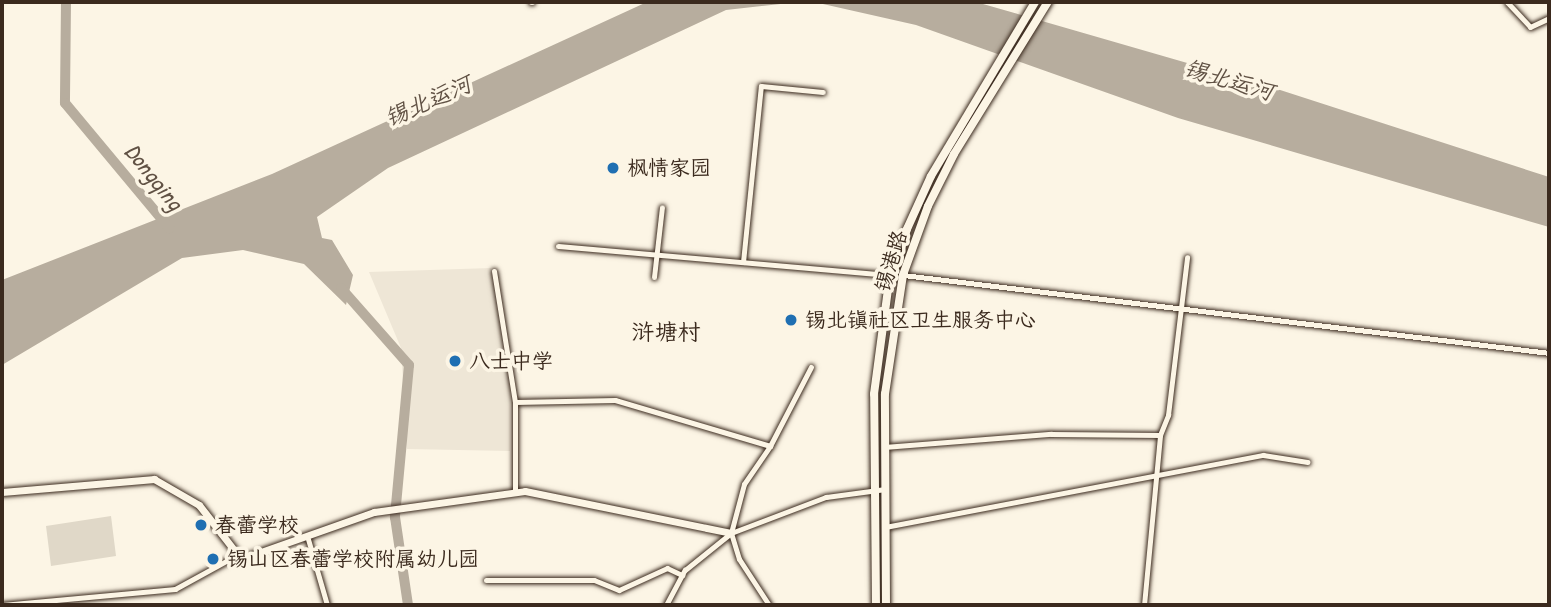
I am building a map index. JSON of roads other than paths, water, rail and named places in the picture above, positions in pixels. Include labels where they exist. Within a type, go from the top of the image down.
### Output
[{"type":"main road","name":"锡港路","points":[[876,605],[874,394],[891,275],[926,184],[1034,3]]},
{"type":"main road","name":"锡港路","points":[[886,605],[884,447],[889,345],[903,275],[940,181],[1046,5]]},
{"type":"street","points":[[1507,2],[1530,27],[1549,18]]},
{"type":"street","points":[[743,262],[761,86],[823,92]]},
{"type":"street","points":[[654,277],[662,207]]},
{"type":"street","points":[[558,246],[891,275]]},
{"type":"street","points":[[1144,605],[1160,435],[1168,415],[1187,257]]},
{"type":"street","points":[[494,271],[515,402],[515,493]]},
{"type":"street","points":[[903,275],[1180,306],[1549,353]]},
{"type":"street","points":[[769,605],[739,559],[731,533],[744,484],[770,446],[811,367]]},
{"type":"street","points":[[515,402],[615,400],[770,446]]},
{"type":"street","points":[[884,447],[1051,434],[1160,435]]},
{"type":"street","points":[[885,527],[1263,456],[1307,462]]},
{"type":"street","points":[[2,492],[154,480],[198,505],[241,559],[308,539],[374,512],[427,502],[525,491],[731,533]]},
{"type":"street","points":[[666,605],[682,575],[731,533],[826,497],[885,489]]},
{"type":"street","points":[[308,539],[327,605]]},
{"type":"street","points":[[2,605],[175,589],[237,555]]},
{"type":"street","points":[[486,580],[594,580],[619,590],[667,568],[682,575]]},
{"type":"water","points":[[647,2],[799,2],[726,10],[388,168],[317,217],[322,238],[332,240],[353,275],[346,305],[304,264],[243,250],[182,258],[2,365],[2,280],[272,174]]},
{"type":"water","name":"锡北运河","points":[[814,2],[976,2],[1274,88],[1549,177],[1549,227],[1178,118],[916,25]]},
{"type":"waterway","name":"Dongqing","points":[[66,2],[65,103],[169,228]]},
{"type":"waterway","points":[[341,288],[409,365],[395,517],[408,605]]},
{"type":"place","name":"枫情家园","points":[[613,168]]},
{"type":"place","name":"锡北镇社区卫生服务中心","points":[[791,320]]},
{"type":"place","name":"八士中学","points":[[455,361]]},
{"type":"place","name":"春蕾学校","points":[[201,525]]},
{"type":"place","name":"锡山区春蕾学校附属幼儿园","points":[[213,559]]},
{"type":"district","name":"浒塘村","points":[[666,332]]}]
